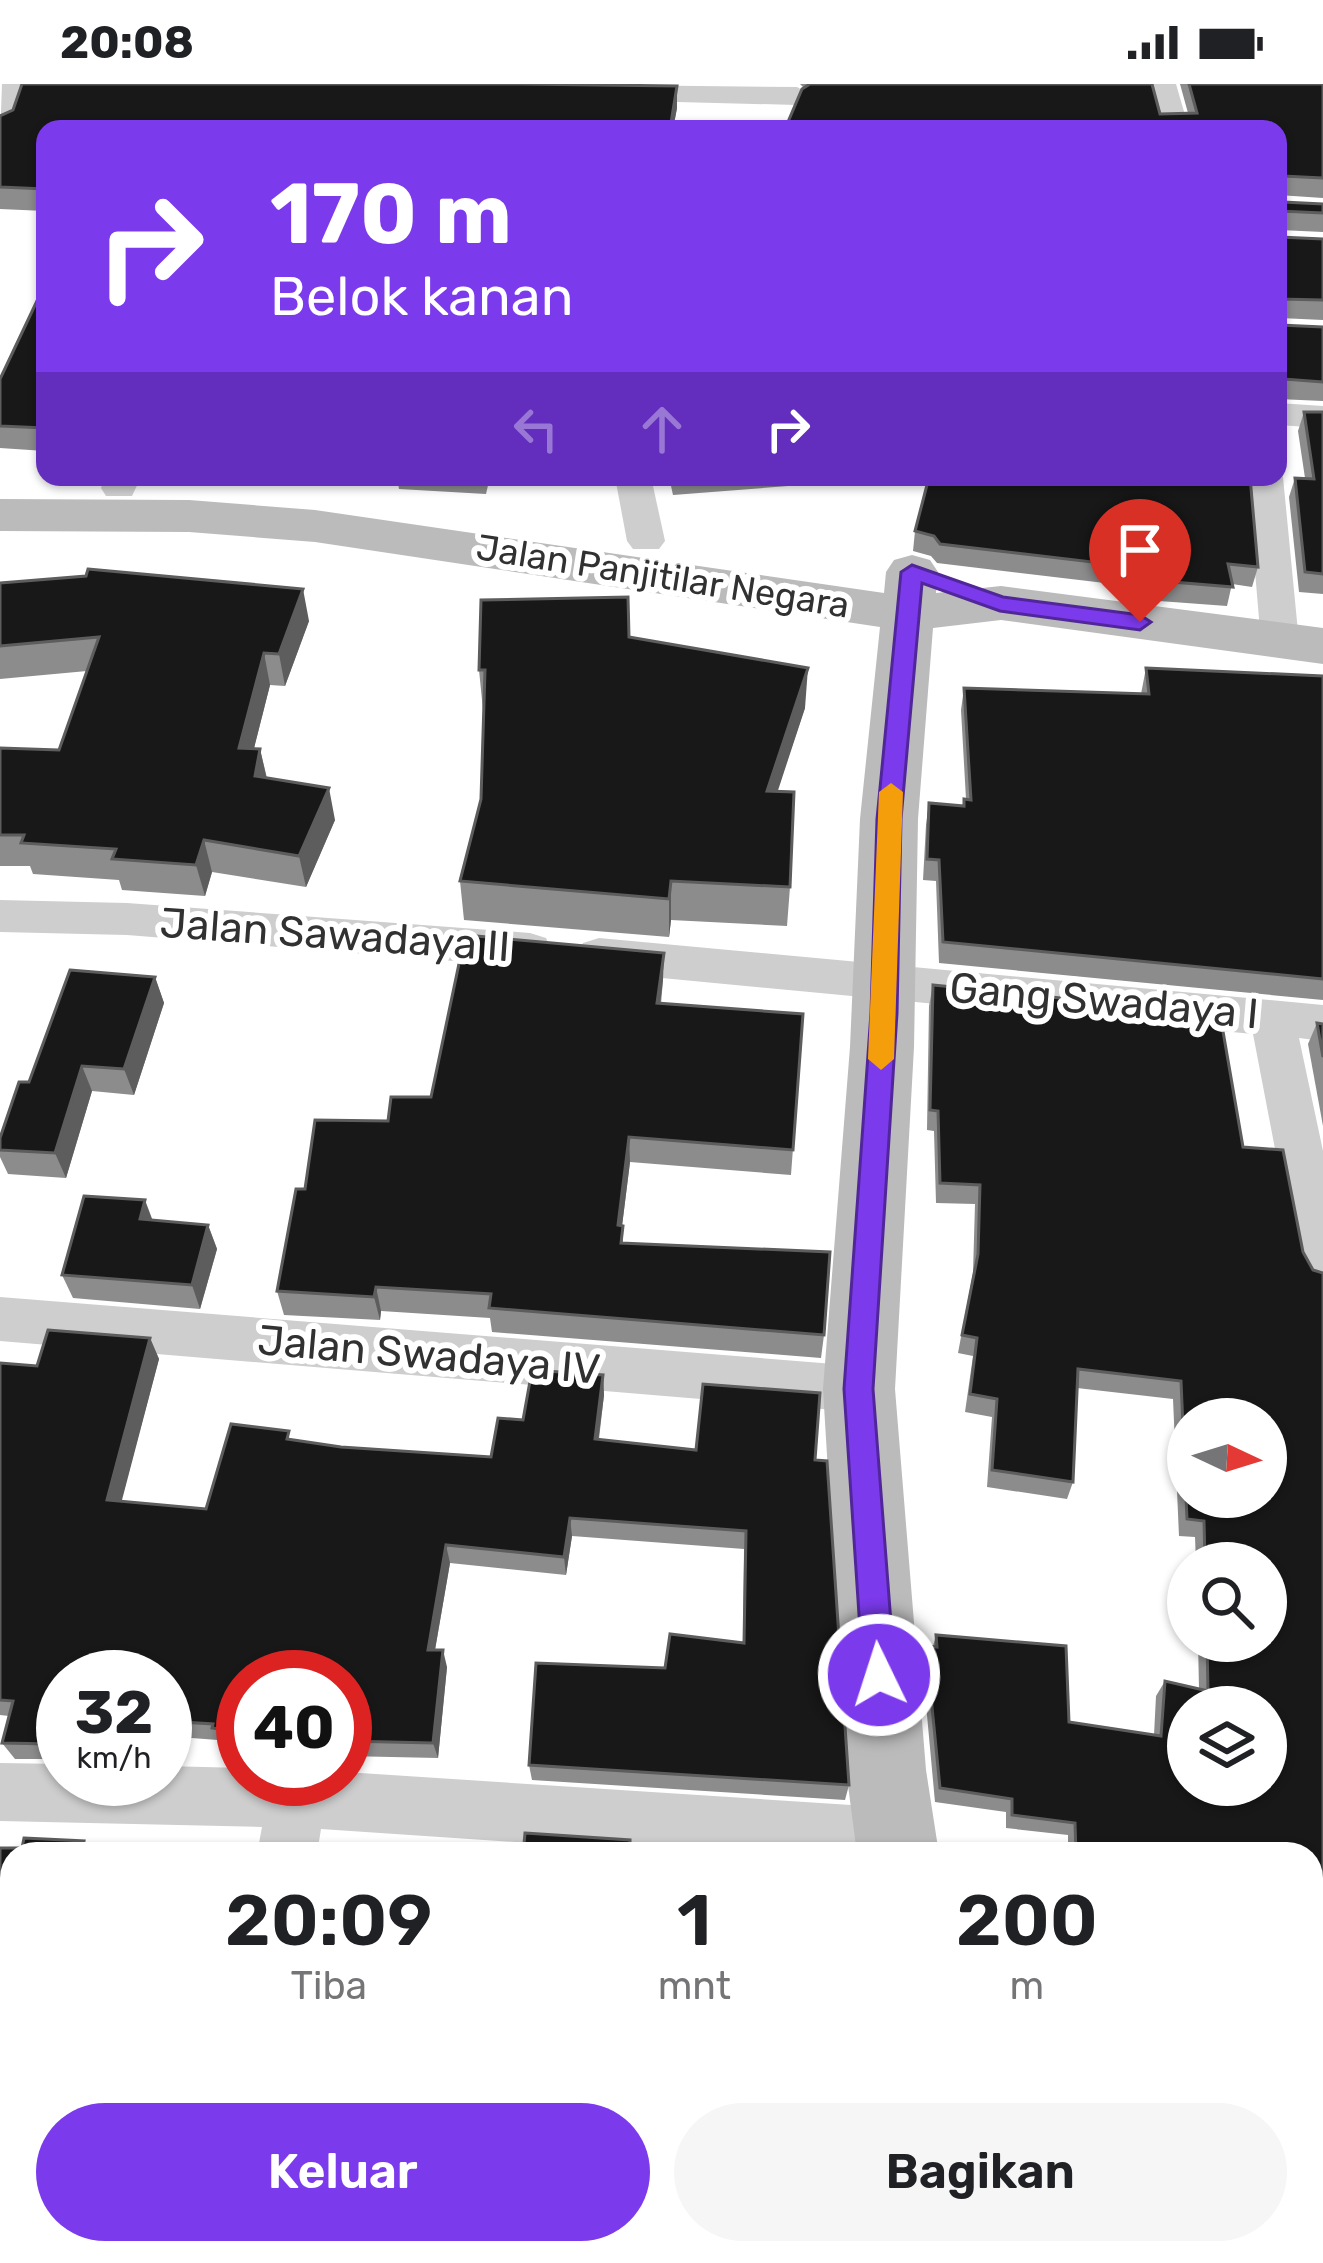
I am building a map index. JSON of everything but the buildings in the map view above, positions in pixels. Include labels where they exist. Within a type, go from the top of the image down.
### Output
[{"type":"main road","points":[[0,488],[48,486]]},
{"type":"main road","points":[[156,486],[375,505],[646,541],[909,593],[889,819],[885,980],[859,1389],[886,1770],[897,1842]]},
{"type":"main road","name":"Jalan Panjitilar Negara","points":[[0,515],[189,516],[315,526],[909,593],[1302,644]]},
{"type":"street","points":[[0,131],[17,84]]},
{"type":"street","points":[[1161,84],[1171,120]]},
{"type":"street","points":[[590,93],[802,90]]},
{"type":"street","points":[[785,120],[802,90]]},
{"type":"street","points":[[1287,415],[1323,417]]},
{"type":"street","points":[[635,486],[646,541]]},
{"type":"street","points":[[1267,486],[1302,644]]},
{"type":"street","name":"Jalan Sawadaya II","points":[[0,916],[127,920],[885,980]]},
{"type":"street","name":"Gang Swadaya I","points":[[885,980],[1323,1023]]},
{"type":"street","points":[[1272,1017],[1323,1268]]},
{"type":"street","name":"Jalan Swadaya IV","points":[[0,1319],[859,1389]]},
{"type":"street","points":[[0,1792],[292,1826],[777,1842]]},
{"type":"slow traffic","points":[[881,1059],[891,792]]},
{"type":"route","points":[[879,1675],[859,1389],[884,1013],[889,819],[912,572],[1000,604],[1140,622]]}]
